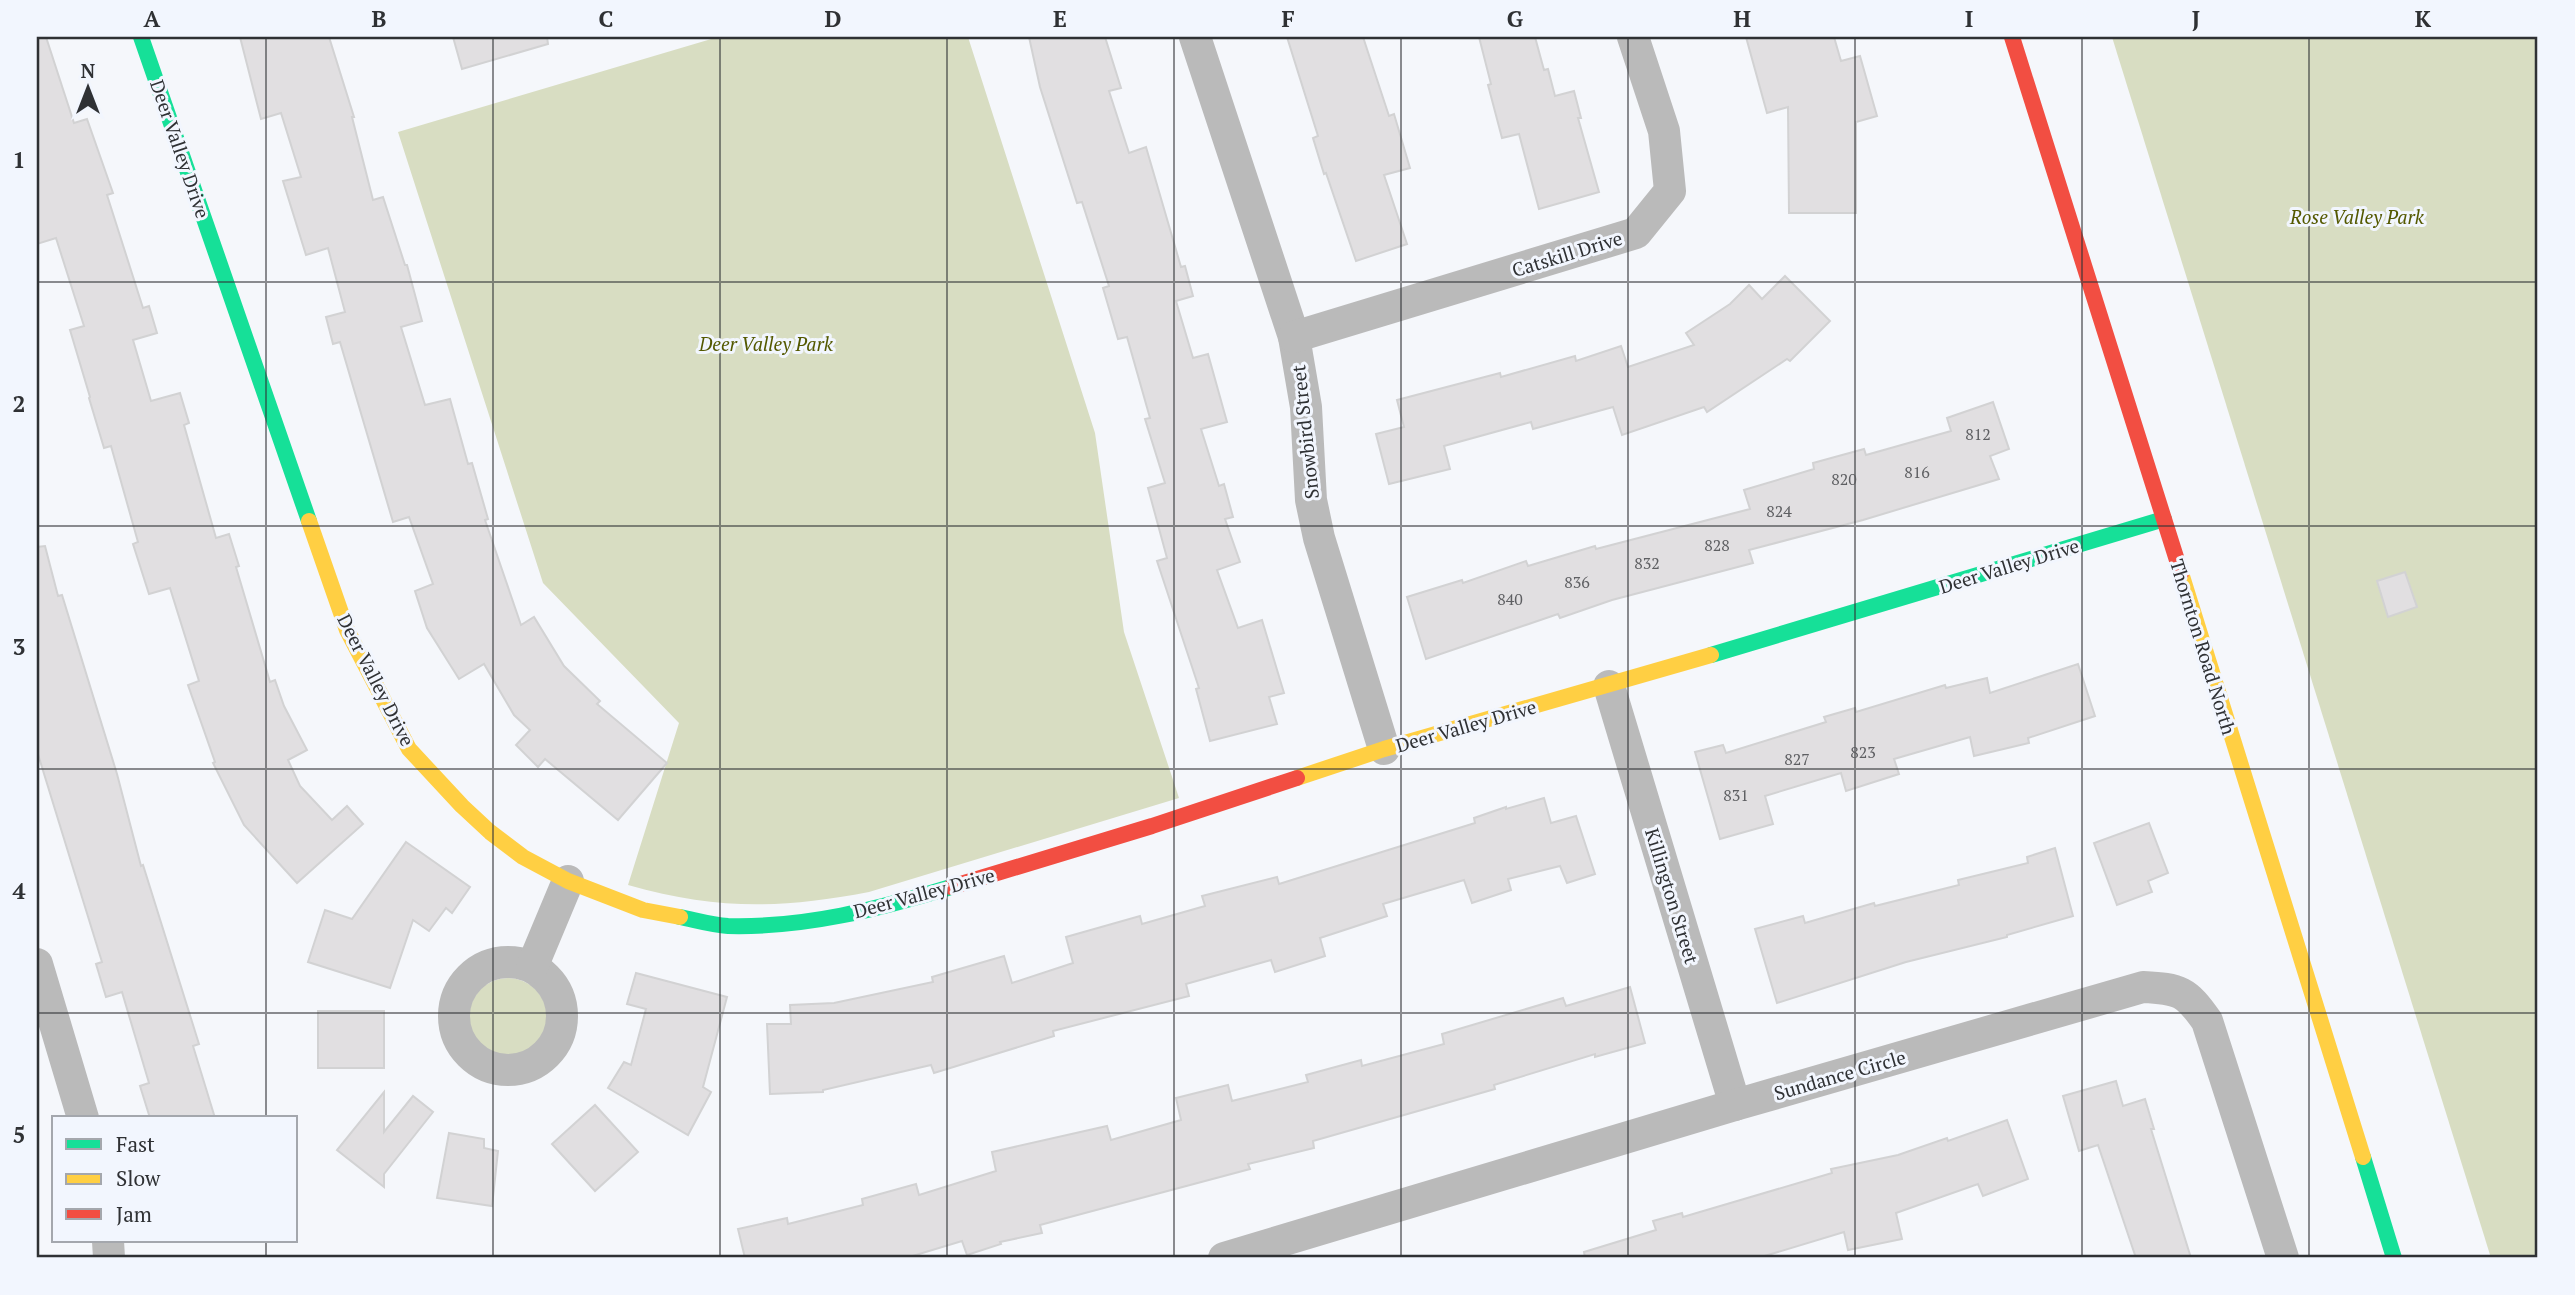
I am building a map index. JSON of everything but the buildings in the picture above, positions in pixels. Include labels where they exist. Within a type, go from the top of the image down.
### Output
[{"type":"street","name":"Deer Valley Drive","points":[[141,37],[346,630],[409,749],[490,832],[523,857],[568,881],[643,910],[726,926],[803,923],[890,906],[1152,826],[1384,749],[1609,686],[2164,520]]},
{"type":"street","name":"Snowbird Street","points":[[1195,37],[1294,337],[1306,408],[1311,500],[1319,538],[1384,749]]},
{"type":"street","name":"Catskill Drive","points":[[1294,337],[1636,233],[1670,191],[1664,131],[1633,37]]},
{"type":"street","name":"Thornton Road North","points":[[2011,37],[2079,243],[2394,1258]]},
{"type":"street","name":"Killington Street","points":[[1609,686],[1735,1105]]},
{"type":"street","points":[[532,968],[568,881]]},
{"type":"street","points":[[37,964],[82,1116]]},
{"type":"street","name":"Sundance Circle","points":[[1224,1258],[1735,1105],[2143,987],[2168,988],[2191,998],[2207,1021],[2283,1258]]},
{"type":"green space","name":"Deer Valley Park","points":[[718,37],[968,37],[1095,433],[1124,632],[1179,798],[869,892],[836,898],[777,904],[720,903],[628,885],[679,723],[543,583],[398,132]]},
{"type":"green space","name":"Rose Valley Park","points":[[2112,37],[2538,37],[2538,1258],[2491,1258]]},
{"type":"green space","points":[[508,978],[523,981],[536,989],[544,1002],[547,1017],[544,1032],[536,1045],[523,1053],[508,1056],[493,1053],[480,1045],[472,1032],[469,1017],[472,1002],[480,989],[493,981]]},
{"type":"traffic: fast","points":[[141,37],[309,521]]},
{"type":"traffic: fast","points":[[1711,655],[2164,519]]},
{"type":"traffic: fast","points":[[680,917],[728,926],[785,924],[869,910],[951,887]]},
{"type":"traffic: fast","points":[[2363,1157],[2394,1258]]},
{"type":"traffic: slow","points":[[309,521],[347,630],[409,749],[462,806],[523,857],[568,881],[643,910],[680,917]]},
{"type":"traffic: slow","points":[[2181,573],[2363,1157]]},
{"type":"traffic: slow","points":[[1297,778],[1384,749],[1711,655]]},
{"type":"traffic: jam","points":[[2012,37],[2181,573]]},
{"type":"traffic: jam","points":[[951,887],[1152,826],[1297,778]]}]
